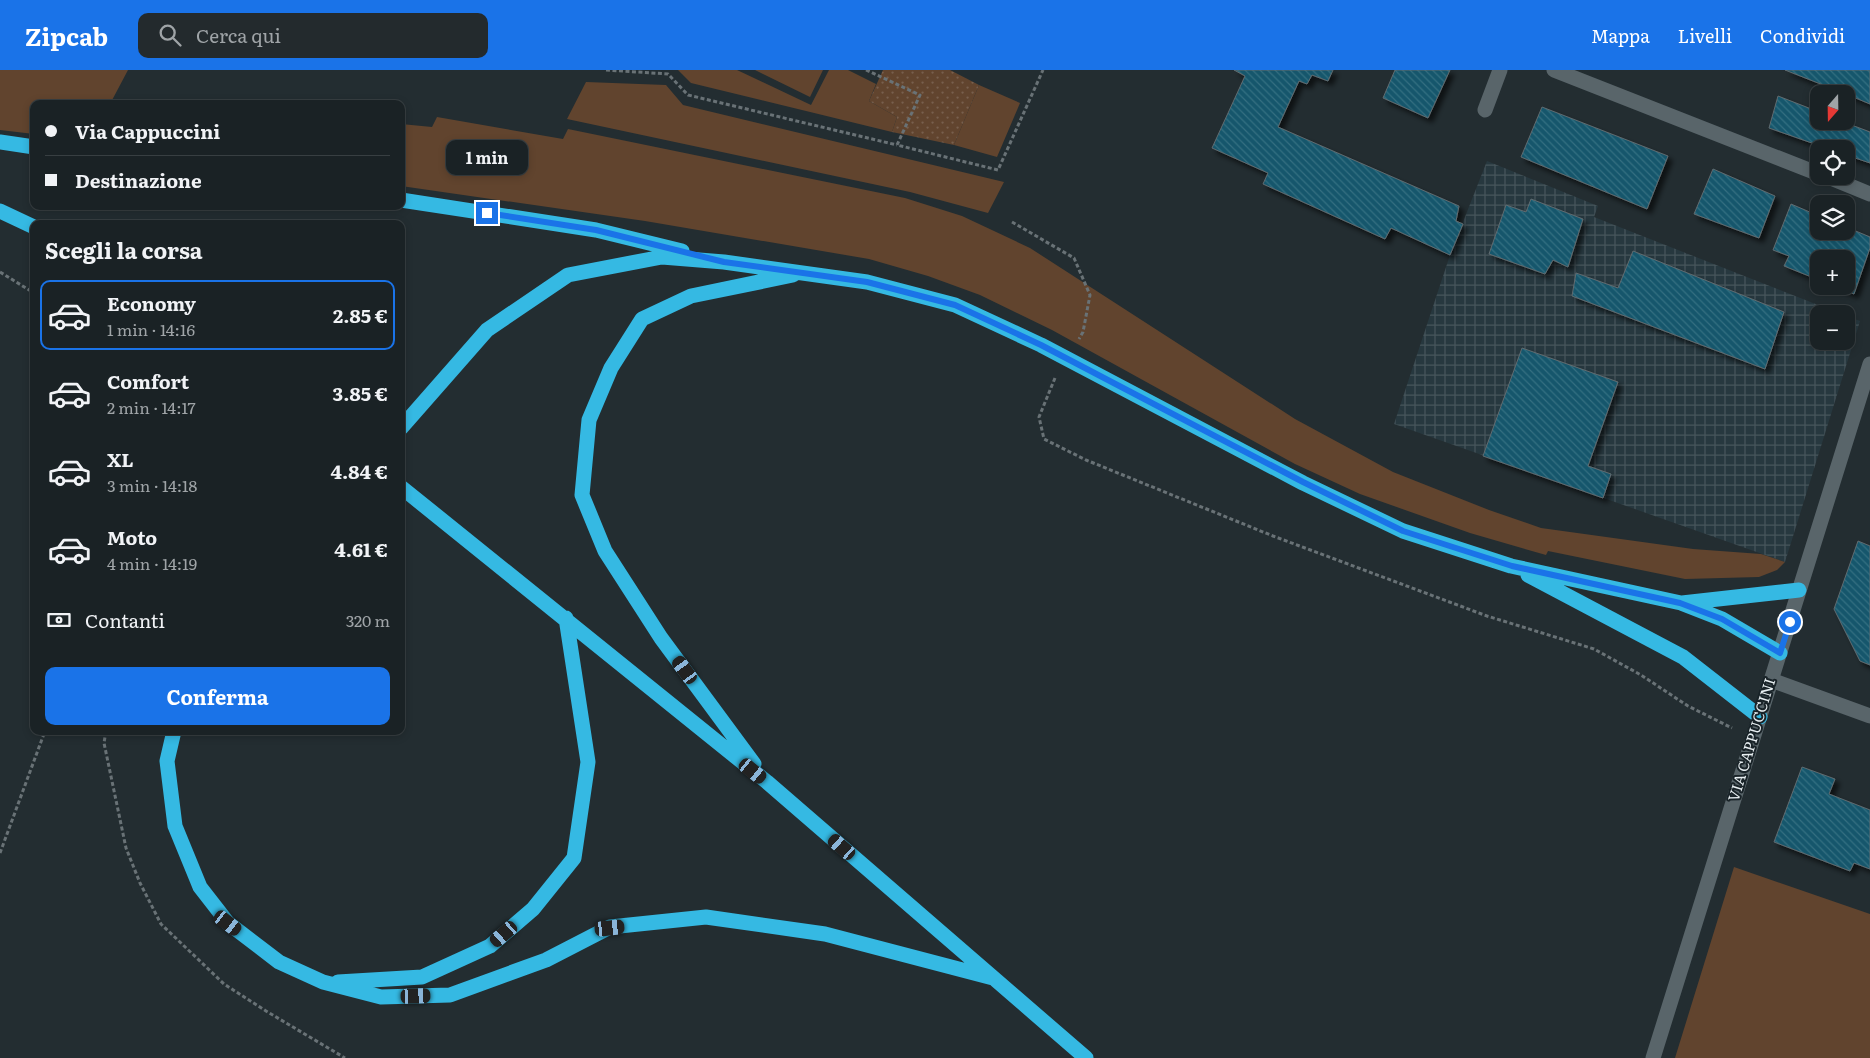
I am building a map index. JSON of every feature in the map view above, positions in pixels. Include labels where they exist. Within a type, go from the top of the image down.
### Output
[{"type":"highway","points":[[0,142],[30,146]]},
{"type":"highway","points":[[405,201],[596,230],[724,262]]},
{"type":"highway","points":[[0,211],[30,225]]},
{"type":"highway","points":[[405,424],[487,330],[568,275],[662,257],[724,262],[867,282],[955,305],[1041,345],[1303,482],[1403,531],[1512,566],[1680,603],[1722,619],[1780,653]]},
{"type":"highway","points":[[767,782],[661,638],[605,551],[582,495],[589,420],[611,368],[642,319],[691,296],[805,272]]},
{"type":"highway","points":[[405,490],[566,618],[767,782],[1086,1058]]},
{"type":"highway","points":[[1512,566],[1683,657],[1760,717]]},
{"type":"highway","points":[[1680,603],[1799,590]]},
{"type":"highway","points":[[323,982],[422,977],[490,946],[534,909],[574,858],[588,762],[566,618]]},
{"type":"highway","points":[[173,735],[168,761],[175,826],[200,886],[228,923],[279,962],[323,982],[381,997],[450,995],[546,960],[610,928],[706,918],[825,934],[994,978]]},
{"type":"street","points":[[1485,110],[1500,70]]},
{"type":"street","points":[[1554,70],[1810,170]]},
{"type":"street","points":[[1848,185],[1870,194]]},
{"type":"street","name":"VIA CAPPUCCINI","points":[[1653,1058],[1870,364]]},
{"type":"street","points":[[1771,680],[1870,716]]},
{"type":"path","points":[[606,70],[668,74],[688,95],[998,170],[1043,70]]},
{"type":"path","points":[[866,70],[920,95],[897,146]]},
{"type":"path","points":[[1012,222],[1074,258],[1090,296],[1083,332]]},
{"type":"path","points":[[0,272],[30,291]]},
{"type":"path","points":[[1051,385],[1039,417],[1044,439],[1095,464],[1273,536],[1487,616],[1594,649],[1641,675],[1688,706],[1753,738]]},
{"type":"path","points":[[0,853],[44,735]]},
{"type":"path","points":[[105,735],[104,743],[126,848],[140,883],[161,924],[224,984],[345,1058]]},
{"type":"shaded area","points":[[0,70],[128,70],[112,100],[30,100],[30,134],[0,130]]},
{"type":"shaded area","points":[[678,70],[737,70],[811,105],[829,70],[848,70],[876,84],[869,101],[897,117],[892,132],[691,83]]},
{"type":"shaded area","points":[[755,70],[823,70],[810,97]]},
{"type":"shaded area","points":[[883,70],[950,70],[979,85],[954,145],[892,132],[897,117],[869,101]]},
{"type":"shaded area","points":[[586,82],[666,85],[683,105],[1004,182],[988,213],[910,192],[567,119]]},
{"type":"shaded area","points":[[979,85],[1020,103],[997,157],[954,145]]},
{"type":"shaded area","points":[[437,117],[563,139],[568,129],[905,198],[962,216],[1030,248],[1295,419],[1393,472],[1489,510],[1541,528],[1693,549],[1761,554],[1785,562],[1777,570],[1759,577],[1685,579],[1548,551],[1546,555],[1470,533],[1360,494],[1295,464],[1052,330],[980,295],[928,276],[869,259],[645,221],[405,187],[405,124],[432,127]]},
{"type":"shaded area","points":[[1487,161],[1598,206],[1594,217],[1818,305],[1810,305],[1810,350],[1851,350],[1785,562],[1394,424],[1450,255]]},
{"type":"shaded area","points":[[1855,319],[1860,321],[1855,337]]},
{"type":"shaded area","points":[[1734,867],[1870,914],[1870,1058],[1675,1058]]},
{"type":"building","points":[[1234,70],[1333,70],[1328,81],[1312,75],[1307,84],[1299,81],[1278,127],[1459,206],[1456,221],[1463,224],[1450,255],[1391,228],[1385,239],[1263,184],[1268,173],[1212,148],[1245,76]]},
{"type":"building","points":[[1395,70],[1450,70],[1428,118],[1383,98]]},
{"type":"building","points":[[1785,70],[1870,70],[1870,104],[1855,98],[1855,85],[1823,85]]},
{"type":"building","points":[[1778,96],[1810,108],[1810,130],[1855,130],[1855,126],[1870,132],[1870,163],[1855,158],[1855,140],[1810,140],[1810,142],[1769,128]]},
{"type":"building","points":[[1542,107],[1668,156],[1647,209],[1521,157]]},
{"type":"building","points":[[1713,169],[1775,196],[1759,238],[1694,214]]},
{"type":"building","points":[[1531,199],[1583,219],[1568,267],[1553,260],[1545,274],[1489,254],[1506,205],[1526,212]]},
{"type":"building","points":[[1791,204],[1810,212],[1810,240],[1855,240],[1855,231],[1870,237],[1870,248],[1855,291],[1855,250],[1810,250],[1810,276],[1784,266],[1789,256],[1773,250]]},
{"type":"building","points":[[1633,251],[1784,312],[1765,369],[1572,296],[1576,273],[1618,288]]},
{"type":"building","points":[[1522,348],[1618,382],[1588,466],[1611,474],[1603,498],[1483,456]]},
{"type":"building","points":[[1858,541],[1870,546],[1870,665],[1860,661],[1834,609]]},
{"type":"building","points":[[1802,767],[1835,779],[1829,794],[1870,810],[1870,869],[1854,863],[1850,871],[1774,842]]},
{"type":"route","points":[[487,213],[596,230],[724,262],[867,282],[955,305],[1041,345],[1303,482],[1403,531],[1512,566],[1680,603],[1722,619],[1780,653],[1790,622]]}]
